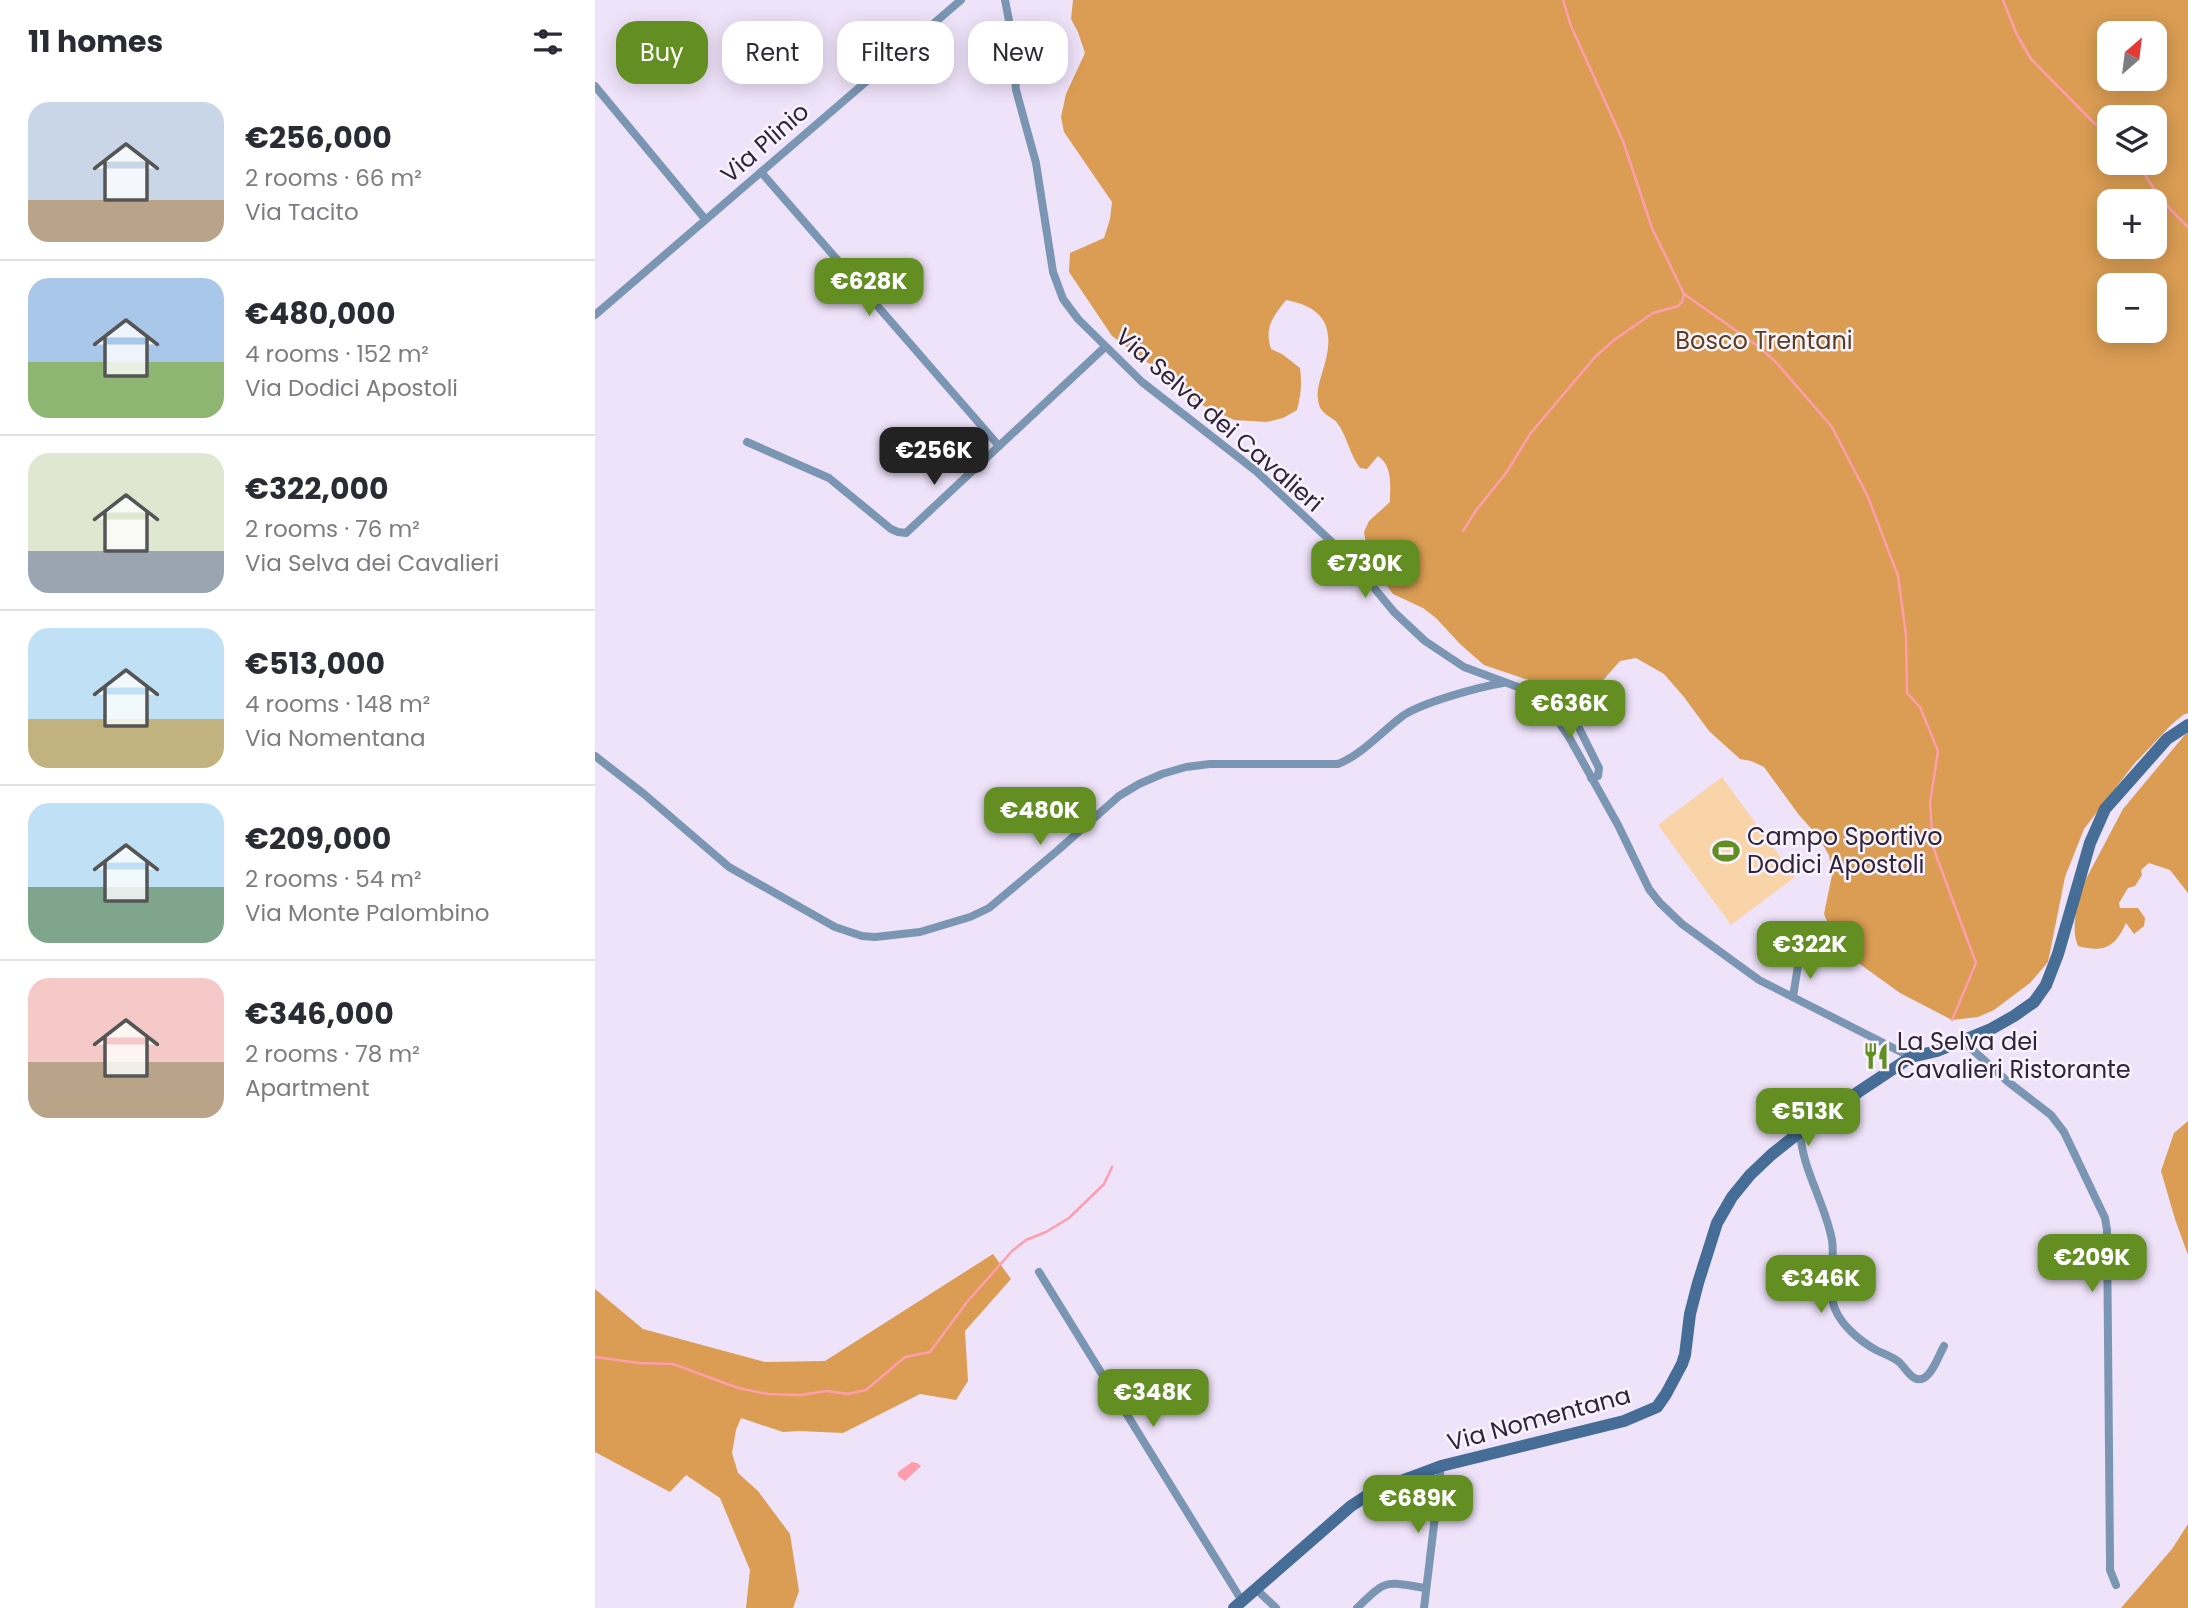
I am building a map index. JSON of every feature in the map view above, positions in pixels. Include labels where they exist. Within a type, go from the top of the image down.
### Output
[{"type":"main road","name":"Via Nomentana","points":[[1238,1605],[1363,1497],[1412,1475],[1441,1466],[1624,1421],[1657,1407],[1682,1364],[1694,1298],[1724,1208],[1770,1155],[1911,1057],[1963,1041],[1991,1029],[2027,1008],[2041,993],[2058,954],[2090,843],[2105,809],[2167,739],[2188,724]]},
{"type":"street","name":"Via Plinio","points":[[595,315],[961,0]]},
{"type":"street","name":"Via Selva dei Cavalieri","points":[[1005,0],[1011,31],[1016,90],[1036,163],[1054,278],[1068,307],[1105,347],[1149,387],[1256,471],[1351,560],[1394,612],[1425,641],[1458,664],[1531,692],[1545,702],[1562,725],[1618,825],[1649,888],[1660,903],[1686,928],[1747,973],[1911,1057]]},
{"type":"street","points":[[595,86],[705,219]]},
{"type":"street","points":[[761,172],[999,446]]},
{"type":"street","points":[[747,442],[829,478],[885,524],[904,533],[1105,347]]},
{"type":"street","points":[[595,756],[739,874],[840,929],[866,937],[889,937],[920,932],[989,908],[1119,796],[1147,780],[1186,767],[1210,764],[1338,764],[1355,755],[1410,712],[1475,689],[1506,682]]},
{"type":"street","points":[[1577,714],[1576,722],[1599,768],[1598,776],[1591,778]]},
{"type":"street","points":[[1793,997],[1799,959]]},
{"type":"street","points":[[1963,1041],[2056,1121],[2064,1132],[2105,1218],[2110,1570],[2116,1584]]},
{"type":"street","points":[[1800,1133],[1803,1157],[1830,1233],[1834,1258],[1831,1298],[1839,1317],[1861,1340],[1895,1359],[1912,1377],[1918,1379],[1929,1374],[1944,1346]]},
{"type":"street","points":[[1039,1272],[1238,1605]]},
{"type":"street","points":[[1423,1608],[1441,1466]]},
{"type":"street","points":[[1357,1608],[1383,1585],[1426,1588]]},
{"type":"street","points":[[1256,1589],[1276,1608]]},
{"type":"shaded area","name":"Campo Sportivo Dodici Apostoli","points":[[1722,777],[1795,877],[1731,925],[1658,825]]},
{"type":"shaded area","points":[[912,1462],[921,1466],[905,1481],[898,1476],[898,1472]]},
{"type":"green space","name":"Bosco Trentani","points":[[1073,0],[2188,0],[2188,713],[2172,724],[2134,764],[2084,829],[2065,877],[2048,962],[2030,983],[1994,1010],[1978,1017],[1952,1020],[1900,993],[1839,949],[1824,914],[1832,875],[1829,855],[1817,835],[1764,767],[1740,759],[1709,731],[1664,674],[1636,658],[1620,661],[1581,705],[1572,704],[1552,688],[1484,665],[1436,618],[1423,608],[1393,594],[1369,562],[1364,532],[1369,521],[1390,502],[1388,471],[1378,456],[1367,469],[1360,468],[1338,424],[1319,405],[1318,391],[1328,339],[1327,329],[1317,313],[1299,303],[1286,300],[1271,323],[1271,349],[1300,368],[1301,384],[1297,410],[1283,418],[1267,422],[1234,420],[1198,403],[1112,336],[1069,272],[1070,253],[1104,238],[1112,202],[1064,132],[1061,117],[1066,94],[1085,53],[1071,19]]},
{"type":"green space","points":[[2188,731],[2188,893],[2170,870],[2149,863],[2141,870],[2142,875],[2135,886],[2128,888],[2119,903],[2120,908],[2138,908],[2145,918],[2144,926],[2134,934],[2126,923],[2118,938],[2102,948],[2078,946],[2075,928],[2076,898],[2123,809]]},
{"type":"green space","points":[[2188,1121],[2188,1255],[2161,1171],[2174,1133]]},
{"type":"green space","points":[[993,1254],[1011,1279],[965,1331],[968,1381],[956,1400],[920,1394],[843,1433],[783,1432],[741,1418],[732,1453],[738,1473],[758,1491],[790,1534],[799,1591],[793,1608],[746,1608],[750,1570],[720,1498],[686,1475],[670,1492],[595,1452],[595,1289],[643,1329],[765,1362],[825,1361]]},
{"type":"green space","points":[[2188,1524],[2188,1608],[2121,1608],[2172,1549]]},
{"type":"waterway","points":[[1463,531],[1506,473],[1530,434],[1595,357],[1653,313],[1678,306],[1684,294],[1652,228],[1623,141],[1571,26],[1563,0]]},
{"type":"waterway","points":[[2003,0],[2017,35],[2031,59],[2097,125]]},
{"type":"waterway","points":[[2146,175],[2160,197],[2188,227]]},
{"type":"waterway","points":[[1684,294],[1775,361],[1832,427],[1868,497],[1898,576],[1906,635],[1907,693],[1920,707],[1938,751],[1930,803],[1933,847],[1976,963],[1952,1020]]},
{"type":"waterway","points":[[595,1357],[673,1364],[738,1388],[768,1394],[800,1395],[827,1391],[848,1394],[866,1390],[905,1357],[930,1352],[967,1302],[1012,1251],[1026,1240],[1069,1218],[1104,1184],[1112,1167]]},
{"type":"place","name":"Campo Sportivo Dodici Apostoli","points":[[1726,851]]},
{"type":"place","name":"La Selva dei Cavalieri Ristorante","points":[[1876,1056]]}]
